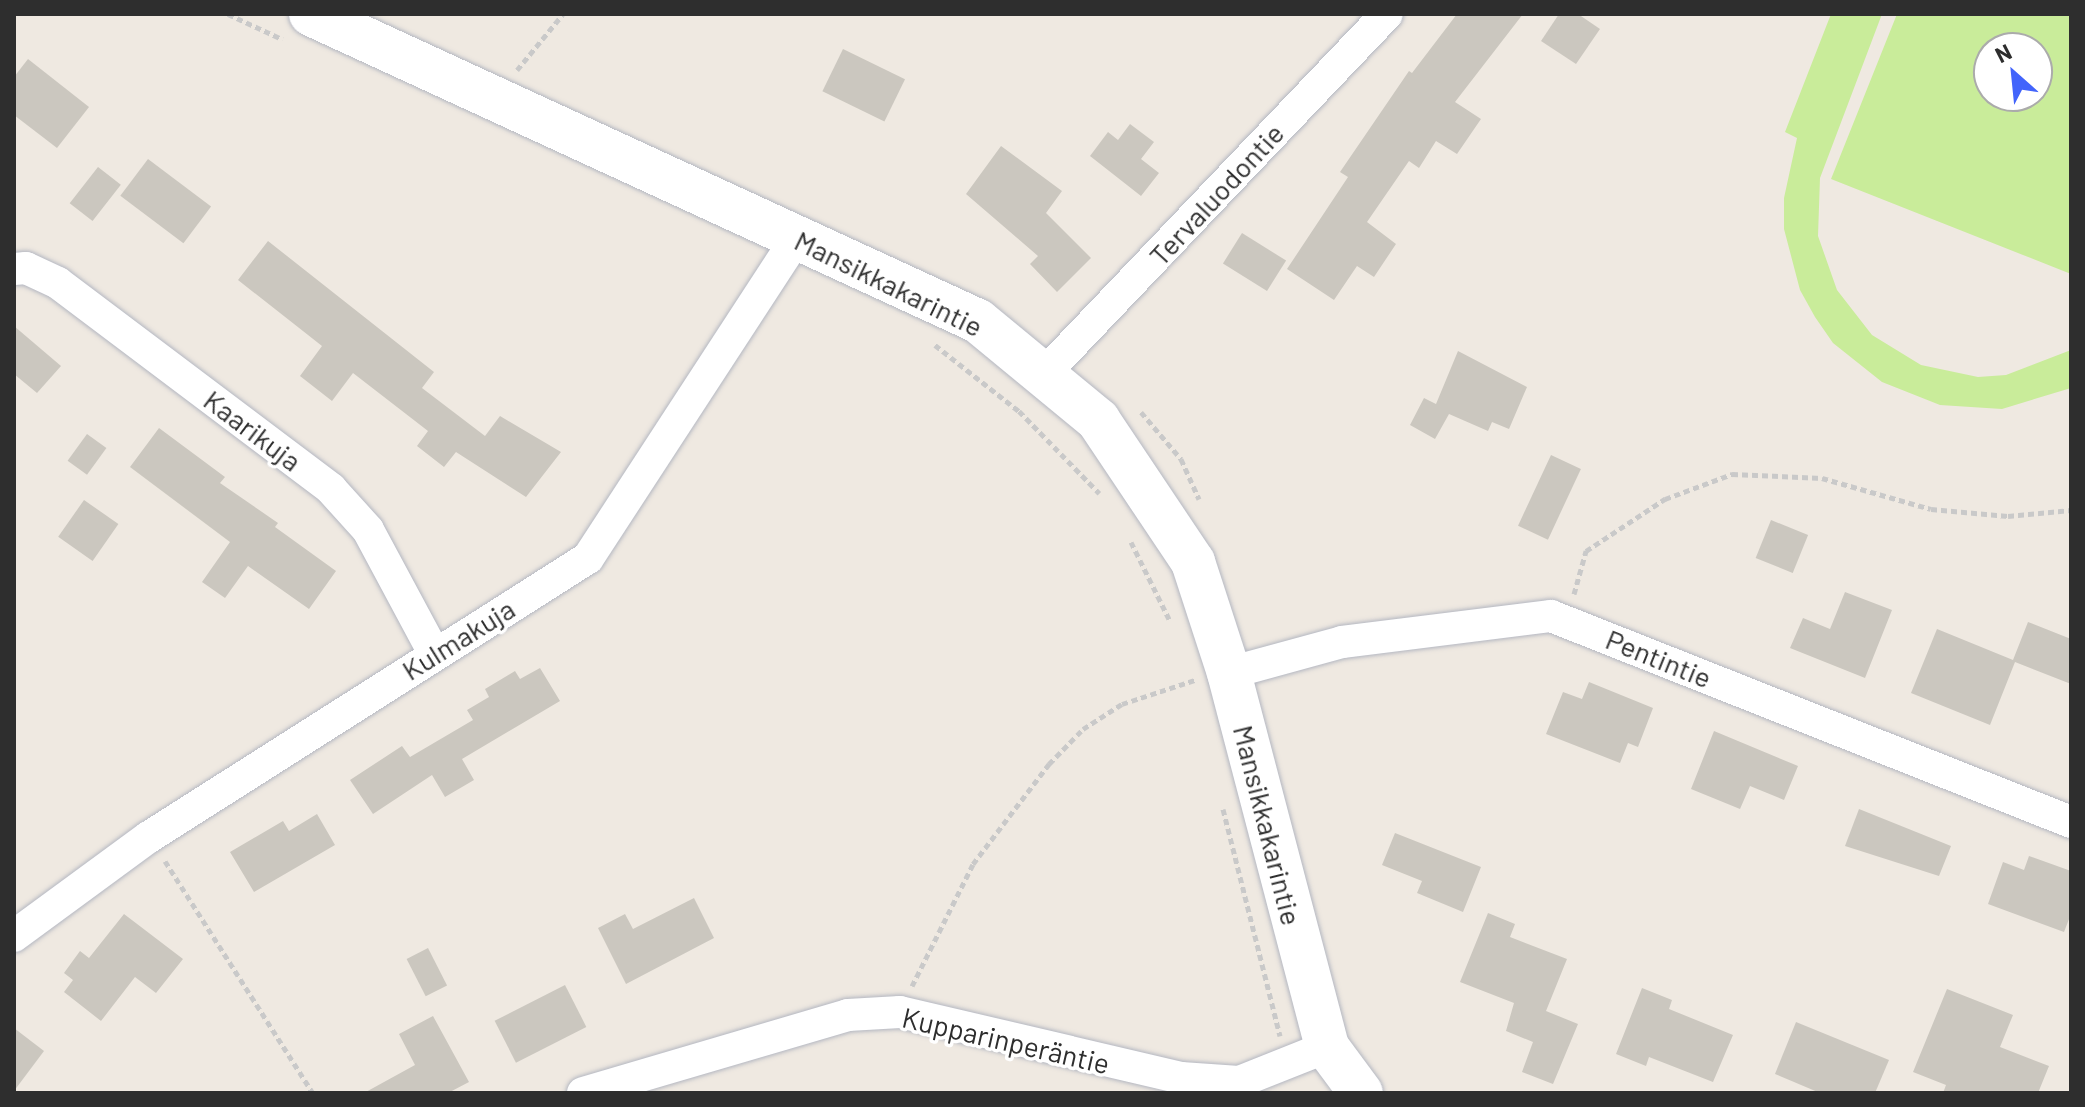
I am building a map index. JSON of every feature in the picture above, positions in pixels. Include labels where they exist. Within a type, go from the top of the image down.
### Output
[{"type":"street","name":"Tervaluodontie","points":[[1044,374],[1387,14]]},
{"type":"street","name":"Mansikkakarintie","points":[[298,27],[501,103],[978,321],[1098,420],[1193,562],[1205,683],[1308,1054]]},
{"type":"street","name":"Kulmakuja","points":[[14,936],[149,837],[434,653],[588,558],[797,238]]},
{"type":"street","name":"Kaarikuja","points":[[14,269],[26,268],[58,283],[331,489],[368,530],[434,653]]},
{"type":"street","name":"Pentintie","points":[[1205,683],[1342,642],[1551,616],[2071,822]]},
{"type":"street","name":"Kupparinperäntie","points":[[583,1093],[791,1028],[848,1015],[900,1012],[1181,1078],[1239,1082],[1308,1054]]},
{"type":"street","points":[[1308,1054],[1361,1093]]},
{"type":"path","points":[[228,14],[298,27]]},
{"type":"path","points":[[501,103],[516,70],[563,14]]},
{"type":"path","points":[[925,338],[1019,411],[1103,497]]},
{"type":"path","points":[[1565,621],[1586,551],[1665,499],[1732,474],[1822,478],[1931,509],[2008,516],[2071,510]]},
{"type":"path","points":[[1128,537],[1170,622]]},
{"type":"path","points":[[1186,666],[1205,683]]},
{"type":"path","points":[[900,1012],[973,864],[1049,764],[1083,729],[1122,704],[1205,683]]},
{"type":"path","points":[[1221,803],[1308,1054]]},
{"type":"path","points":[[149,837],[313,1093]]},
{"type":"green space","points":[[1831,14],[1882,14],[1820,178],[1818,236],[1837,290],[1872,335],[1921,365],[1978,377],[2006,375],[2071,350],[2071,388],[2002,409],[1940,405],[1882,382],[1833,343],[1815,317],[1800,290],[1784,229],[1784,198],[1797,138],[1785,132]]},
{"type":"green space","points":[[1897,14],[2071,14],[2071,274],[1831,179]]},
{"type":"building","points":[[1457,14],[1523,14],[1455,102],[1481,119],[1457,154],[1436,141],[1419,168],[1409,161],[1367,222],[1396,244],[1374,277],[1357,266],[1334,300],[1287,269],[1348,177],[1340,172],[1409,71],[1412,73]]},
{"type":"building","points":[[1559,14],[1578,14],[1600,29],[1576,64],[1541,41]]},
{"type":"building","points":[[843,49],[905,79],[884,121],[822,91]]},
{"type":"building","points":[[28,59],[89,107],[57,148],[14,115],[14,77]]},
{"type":"building","points":[[1130,124],[1154,142],[1141,159],[1159,173],[1141,196],[1090,156],[1108,132],[1118,140]]},
{"type":"building","points":[[1001,146],[1062,191],[1046,213],[1091,258],[1057,292],[1030,264],[1038,256],[966,194]]},
{"type":"building","points":[[148,159],[211,207],[183,243],[120,196]]},
{"type":"building","points":[[98,167],[121,185],[93,221],[70,203]]},
{"type":"building","points":[[1242,233],[1286,261],[1267,291],[1223,264]]},
{"type":"building","points":[[268,241],[434,372],[422,388],[485,436],[500,416],[561,452],[526,497],[456,452],[444,467],[417,446],[428,431],[353,373],[332,401],[300,376],[322,346],[238,280]]},
{"type":"building","points":[[14,326],[61,366],[37,393],[14,374]]},
{"type":"building","points":[[1458,351],[1527,387],[1509,429],[1492,422],[1488,431],[1449,414],[1435,439],[1410,425],[1424,398],[1436,404]]},
{"type":"building","points":[[159,428],[225,477],[220,483],[278,523],[275,527],[336,571],[309,609],[248,566],[225,598],[202,582],[230,542],[130,467]]},
{"type":"building","points":[[87,434],[106,448],[87,475],[68,461]]},
{"type":"building","points":[[1551,455],[1581,469],[1548,540],[1518,526]]},
{"type":"building","points":[[84,500],[118,524],[93,561],[58,537]]},
{"type":"building","points":[[1771,520],[1808,535],[1793,573],[1756,558]]},
{"type":"building","points":[[1845,592],[1892,610],[1865,678],[1790,648],[1803,618],[1830,629]]},
{"type":"building","points":[[2028,622],[2071,639],[2071,684],[2015,662],[1990,725],[1911,693],[1937,629],[2013,660]]},
{"type":"building","points":[[540,668],[560,701],[462,759],[474,780],[445,797],[432,775],[373,814],[350,780],[402,746],[410,757],[473,720],[467,710],[489,697],[485,689],[515,671],[520,679]]},
{"type":"building","points":[[1589,682],[1653,708],[1638,747],[1628,743],[1620,763],[1546,734],[1563,692],[1582,699]]},
{"type":"building","points":[[1714,731],[1798,766],[1784,800],[1750,786],[1740,809],[1691,789]]},
{"type":"building","points":[[1859,809],[1951,846],[1939,876],[1845,846]]},
{"type":"building","points":[[317,814],[335,845],[254,892],[230,852],[283,821],[289,831]]},
{"type":"building","points":[[1395,833],[1481,867],[1463,912],[1417,893],[1422,881],[1382,865]]},
{"type":"building","points":[[2029,856],[2071,871],[2071,914],[2064,932],[1988,904],[2003,862],[2024,870]]},
{"type":"building","points":[[694,898],[714,938],[626,984],[598,928],[625,914],[633,929]]},
{"type":"building","points":[[1488,913],[1515,924],[1510,937],[1567,959],[1546,1011],[1578,1024],[1553,1084],[1522,1072],[1533,1042],[1506,1031],[1514,1003],[1460,982]]},
{"type":"building","points":[[124,914],[183,959],[156,993],[135,977],[101,1021],[64,992],[73,980],[64,973],[80,951],[89,958]]},
{"type":"building","points":[[428,948],[447,985],[426,996],[407,959]]},
{"type":"building","points":[[565,985],[586,1027],[516,1063],[495,1021]]},
{"type":"building","points":[[1642,988],[1672,1000],[1669,1009],[1733,1035],[1713,1082],[1649,1057],[1646,1066],[1616,1054]]},
{"type":"building","points":[[1947,989],[2013,1015],[2000,1047],[2049,1066],[2038,1093],[1943,1093],[1946,1085],[1913,1072]]},
{"type":"building","points":[[433,1016],[469,1082],[448,1093],[364,1093],[415,1065],[399,1034]]},
{"type":"building","points":[[1796,1022],[1889,1060],[1875,1093],[1820,1093],[1775,1074]]},
{"type":"building","points":[[14,1028],[44,1051],[14,1091]]}]
